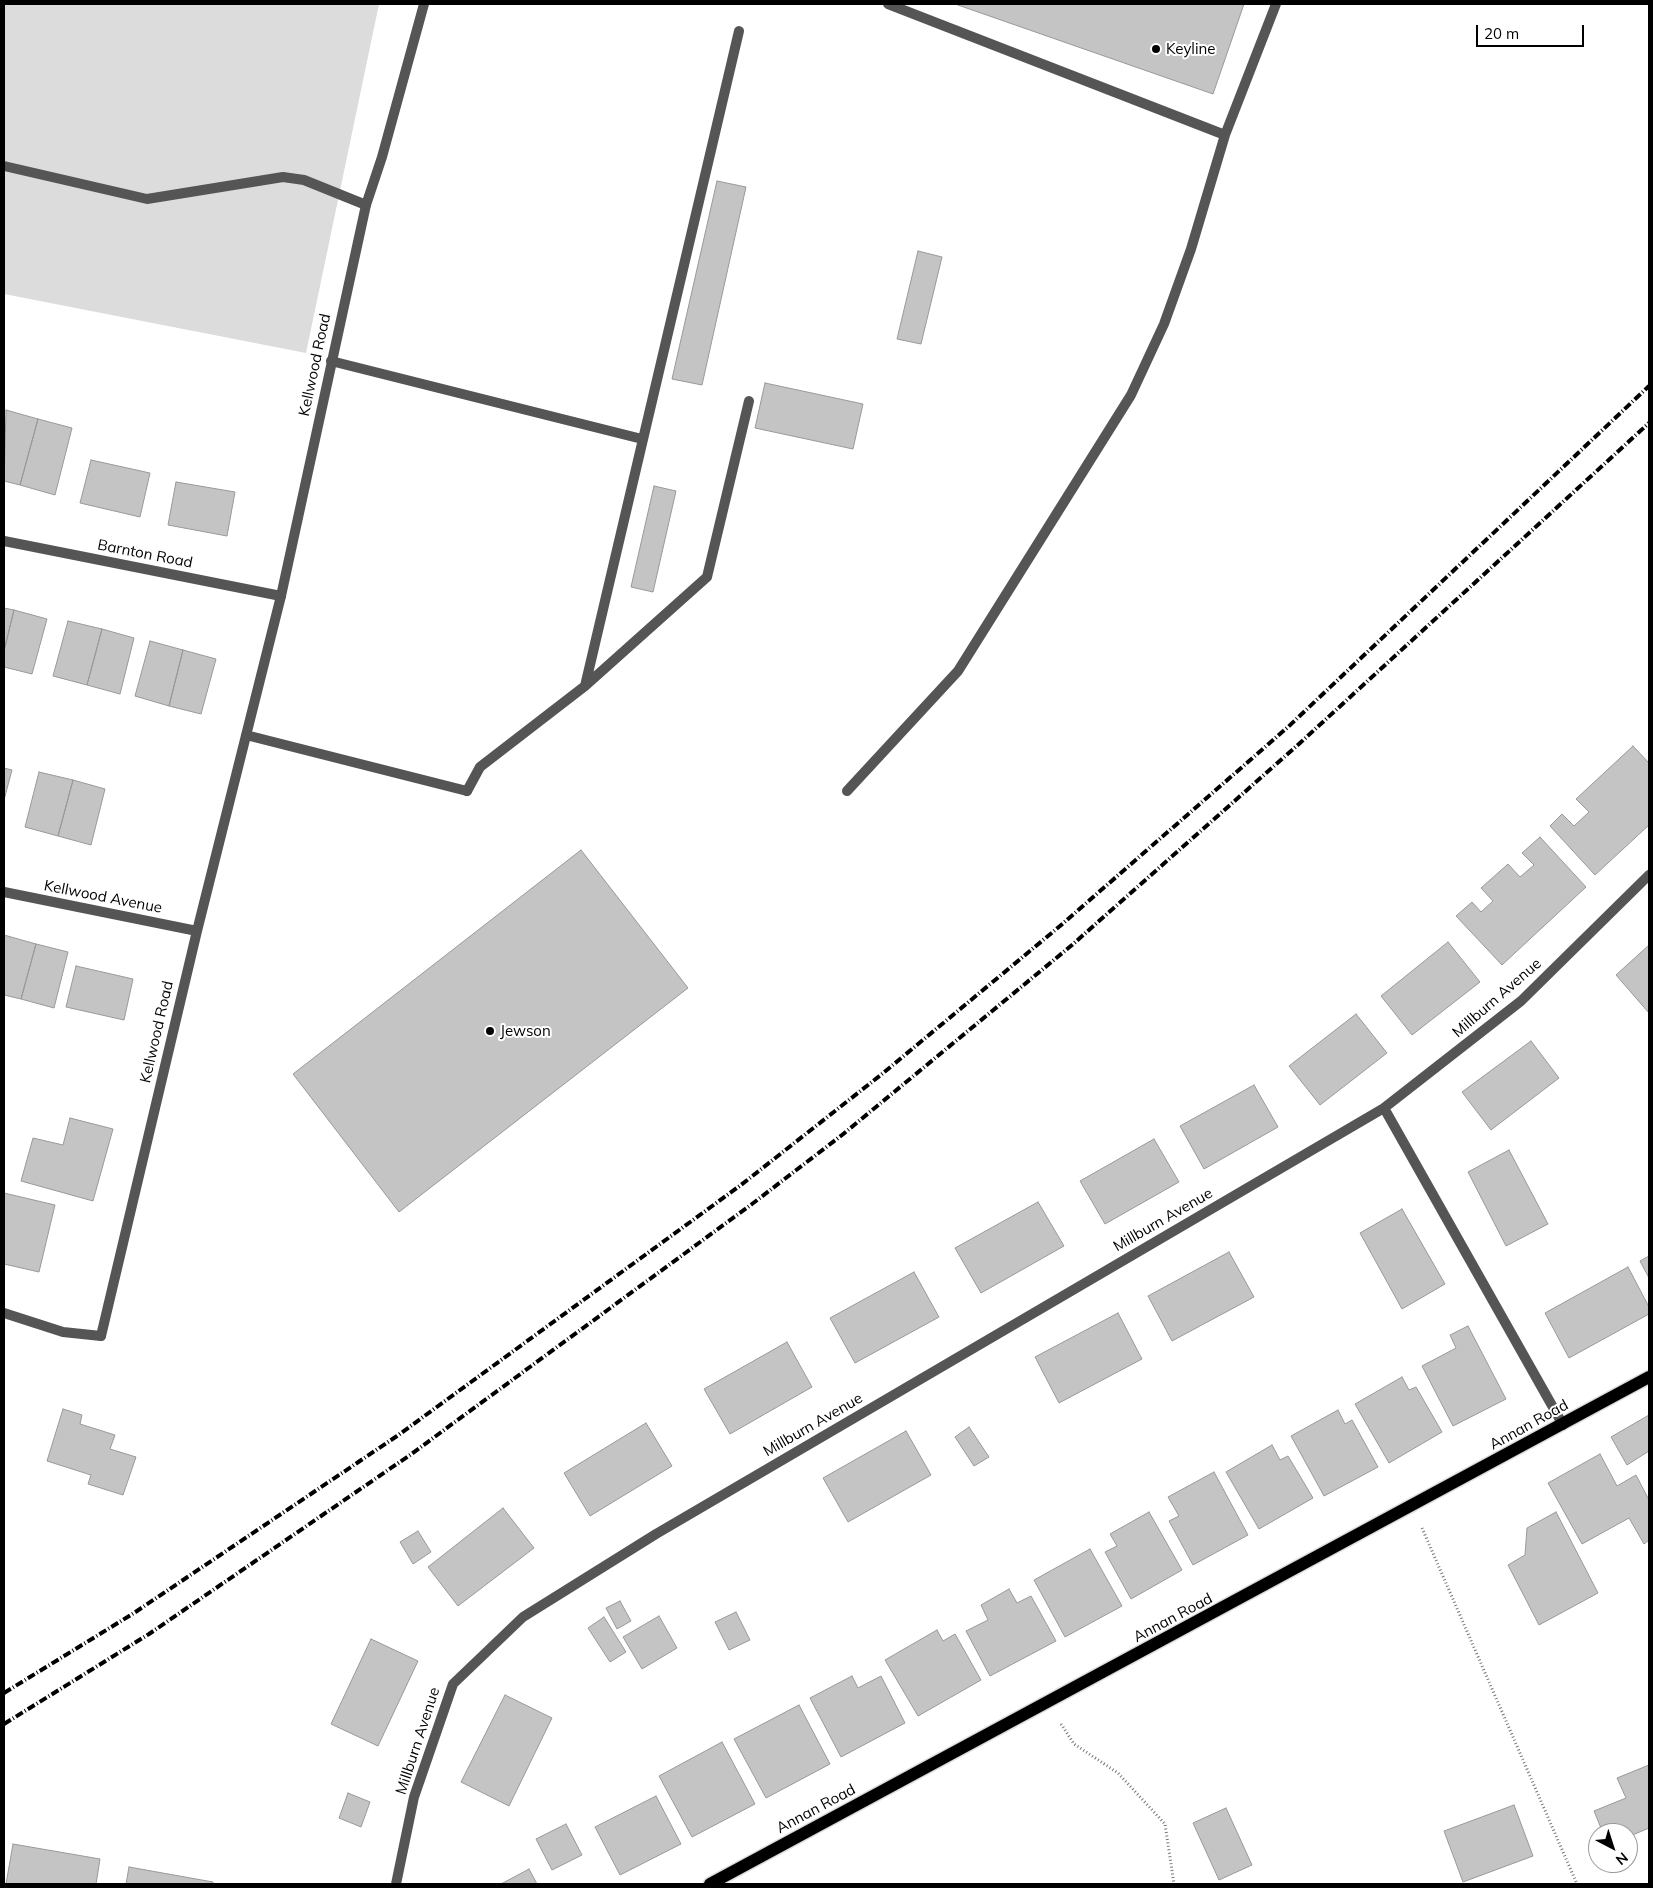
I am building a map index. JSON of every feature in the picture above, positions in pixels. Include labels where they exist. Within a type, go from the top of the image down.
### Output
[{"type":"main road","name":"Annan Road","points":[[710,1884],[1048,1704],[1649,1377]]},
{"type":"street","name":"Kellwood Road","points":[[4,1313],[63,1332],[101,1336],[197,931],[281,596],[330,361],[366,205],[382,158],[424,4]]},
{"type":"street","points":[[888,4],[1225,135]]},
{"type":"street","points":[[847,790],[958,671],[1131,395],[1164,324],[1191,249],[1225,135],[1276,4]]},
{"type":"street","points":[[585,686],[739,31]]},
{"type":"street","points":[[4,166],[147,199],[283,177],[304,180],[366,205]]},
{"type":"street","points":[[330,361],[642,439]]},
{"type":"street","points":[[246,735],[467,791],[480,767],[585,686],[707,578],[750,402]]},
{"type":"street","name":"Barnton Road","points":[[4,541],[281,596]]},
{"type":"street","name":"Millburn Avenue","points":[[396,1884],[414,1797],[453,1684],[523,1618],[656,1534],[1384,1108],[1521,1001],[1647,882]]},
{"type":"street","name":"Kellwood Avenue","points":[[4,892],[197,931]]},
{"type":"street","points":[[1384,1108],[1563,1425]]},
{"type":"path","points":[[1412,1507],[1576,1884]]},
{"type":"path","points":[[1048,1704],[1074,1744],[1118,1772],[1165,1824],[1174,1884]]},
{"type":"shaded area","points":[[4,4],[379,4],[306,353],[4,294]]},
{"type":"building","name":"Keyline","points":[[955,4],[1244,4],[1213,94]]},
{"type":"building","points":[[717,181],[746,187],[702,385],[672,379]]},
{"type":"building","points":[[918,251],[942,257],[921,344],[897,339]]},
{"type":"building","points":[[765,383],[863,404],[853,449],[755,428]]},
{"type":"building","points":[[6,410],[38,419],[20,485],[4,481]]},
{"type":"building","points":[[38,419],[72,428],[55,495],[20,485]]},
{"type":"building","points":[[91,460],[150,473],[140,517],[80,503]]},
{"type":"building","points":[[176,482],[235,492],[227,536],[168,525]]},
{"type":"building","points":[[654,486],[676,491],[653,592],[631,587]]},
{"type":"building","points":[[4,608],[14,610],[4,651]]},
{"type":"building","points":[[14,610],[47,619],[32,674],[4,667],[4,651]]},
{"type":"building","points":[[68,621],[102,629],[87,685],[53,676]]},
{"type":"building","points":[[102,629],[134,638],[120,694],[87,685]]},
{"type":"building","points":[[150,641],[183,650],[169,706],[135,696]]},
{"type":"building","points":[[183,650],[216,659],[201,714],[169,706]]},
{"type":"building","points":[[1633,746],[1649,763],[1649,825],[1595,875],[1550,826],[1562,814],[1574,826],[1589,812],[1576,799]]},
{"type":"building","points":[[4,768],[12,770],[4,800]]},
{"type":"building","points":[[39,772],[73,780],[58,836],[25,827]]},
{"type":"building","points":[[73,780],[105,789],[91,845],[58,836]]},
{"type":"building","points":[[1540,837],[1586,887],[1502,965],[1456,916],[1472,902],[1481,912],[1493,901],[1481,888],[1508,864],[1520,877],[1534,865],[1522,853]]},
{"type":"building","name":"Jewson","points":[[581,850],[688,988],[399,1212],[293,1074]]},
{"type":"building","points":[[4,935],[36,944],[21,999],[4,995]]},
{"type":"building","points":[[1448,942],[1480,982],[1412,1035],[1381,996]]},
{"type":"building","points":[[36,944],[68,952],[54,1008],[21,999]]},
{"type":"building","points":[[1649,945],[1649,1013],[1616,975]]},
{"type":"building","points":[[76,966],[133,979],[124,1020],[66,1007]]},
{"type":"building","points":[[1356,1014],[1387,1053],[1320,1105],[1289,1066]]},
{"type":"building","points":[[1531,1041],[1559,1078],[1491,1130],[1462,1092]]},
{"type":"building","points":[[1254,1085],[1278,1127],[1204,1169],[1180,1126]]},
{"type":"building","points":[[70,1118],[113,1129],[93,1201],[21,1181],[33,1138],[63,1145]]},
{"type":"building","points":[[1154,1139],[1179,1182],[1105,1224],[1080,1181]]},
{"type":"building","points":[[1509,1150],[1548,1224],[1506,1246],[1468,1172]]},
{"type":"building","points":[[4,1193],[55,1205],[39,1272],[4,1264]]},
{"type":"building","points":[[1038,1202],[1064,1246],[981,1293],[955,1248]]},
{"type":"building","points":[[1402,1209],[1445,1284],[1402,1309],[1360,1233]]},
{"type":"building","points":[[1229,1252],[1254,1297],[1172,1341],[1148,1296]]},
{"type":"building","points":[[1649,1256],[1649,1278],[1640,1261]]},
{"type":"building","points":[[1628,1267],[1649,1307],[1649,1314],[1569,1358],[1545,1313]]},
{"type":"building","points":[[914,1272],[939,1317],[855,1363],[830,1318]]},
{"type":"building","points":[[1118,1313],[1142,1359],[1059,1403],[1035,1357]]},
{"type":"building","points":[[1468,1326],[1506,1399],[1453,1426],[1422,1366],[1456,1348],[1450,1335]]},
{"type":"building","points":[[787,1342],[812,1387],[730,1434],[704,1389]]},
{"type":"building","points":[[1402,1377],[1409,1390],[1416,1387],[1442,1432],[1389,1463],[1355,1404]]},
{"type":"building","points":[[63,1409],[82,1415],[80,1424],[115,1435],[110,1449],[136,1457],[123,1495],[88,1484],[91,1475],[47,1461]]},
{"type":"building","points":[[1338,1410],[1345,1424],[1352,1420],[1378,1467],[1324,1496],[1291,1436]]},
{"type":"building","points":[[1649,1415],[1649,1451],[1627,1465],[1611,1437]]},
{"type":"building","points":[[646,1423],[672,1466],[590,1516],[564,1473]]},
{"type":"building","points":[[969,1427],[989,1457],[974,1466],[955,1437]]},
{"type":"building","points":[[906,1431],[931,1475],[848,1522],[823,1478]]},
{"type":"building","points":[[1272,1445],[1280,1460],[1288,1456],[1313,1498],[1259,1529],[1226,1472]]},
{"type":"building","points":[[1600,1454],[1617,1486],[1636,1475],[1649,1500],[1649,1540],[1644,1544],[1629,1518],[1582,1544],[1548,1483]]},
{"type":"building","points":[[1214,1472],[1248,1535],[1193,1565],[1169,1521],[1179,1516],[1168,1497]]},
{"type":"building","points":[[503,1508],[534,1548],[458,1606],[428,1567]]},
{"type":"building","points":[[1149,1512],[1182,1570],[1131,1599],[1105,1552],[1117,1546],[1110,1534]]},
{"type":"building","points":[[1556,1512],[1598,1593],[1539,1625],[1508,1565],[1525,1555],[1527,1528]]},
{"type":"building","points":[[418,1531],[431,1552],[413,1564],[400,1542]]},
{"type":"building","points":[[1090,1549],[1122,1606],[1065,1637],[1034,1580]]},
{"type":"building","points":[[1009,1589],[1017,1603],[1031,1596],[1056,1641],[990,1676],[966,1631],[988,1620],[981,1605]]},
{"type":"building","points":[[620,1601],[631,1621],[617,1629],[606,1608]]},
{"type":"building","points":[[736,1612],[750,1640],[729,1650],[715,1622]]},
{"type":"building","points":[[659,1616],[677,1648],[642,1669],[623,1637]]},
{"type":"building","points":[[604,1617],[626,1652],[610,1662],[588,1628]]},
{"type":"building","points":[[937,1630],[943,1641],[955,1634],[981,1680],[918,1716],[885,1660]]},
{"type":"building","points":[[371,1639],[418,1661],[378,1746],[331,1724]]},
{"type":"building","points":[[852,1676],[858,1688],[881,1676],[905,1723],[841,1757],[810,1698]]},
{"type":"building","points":[[505,1695],[552,1718],[509,1806],[461,1782]]},
{"type":"building","points":[[799,1705],[830,1764],[766,1798],[734,1739]]},
{"type":"building","points":[[722,1742],[755,1804],[692,1837],[659,1776]]},
{"type":"building","points":[[1649,1765],[1649,1828],[1638,1833],[1638,1823],[1599,1823],[1594,1811],[1626,1798],[1617,1778]]},
{"type":"building","points":[[348,1793],[370,1802],[361,1827],[339,1818]]},
{"type":"building","points":[[656,1796],[681,1844],[620,1875],[595,1827]]},
{"type":"building","points":[[1514,1805],[1533,1856],[1463,1882],[1444,1831]]},
{"type":"building","points":[[1226,1808],[1252,1865],[1219,1880],[1193,1823]]},
{"type":"building","points":[[566,1824],[582,1855],[552,1870],[536,1839]]},
{"type":"building","points":[[13,1844],[100,1859],[96,1884],[6,1884]]},
{"type":"building","points":[[129,1867],[213,1882],[213,1884],[126,1884]]},
{"type":"building","points":[[529,1869],[537,1884],[501,1884]]},
{"type":"railway","points":[[4,1693],[134,1613],[397,1436],[741,1185],[882,1074],[1060,926],[1288,727],[1649,386]]},
{"type":"railway","points":[[4,1724],[149,1634],[410,1455],[752,1204],[842,1135],[1072,945],[1300,743],[1649,423]]},
{"type":"place","name":"Keyline","points":[[1156,49]]},
{"type":"place","name":"Jewson","points":[[490,1031]]}]
